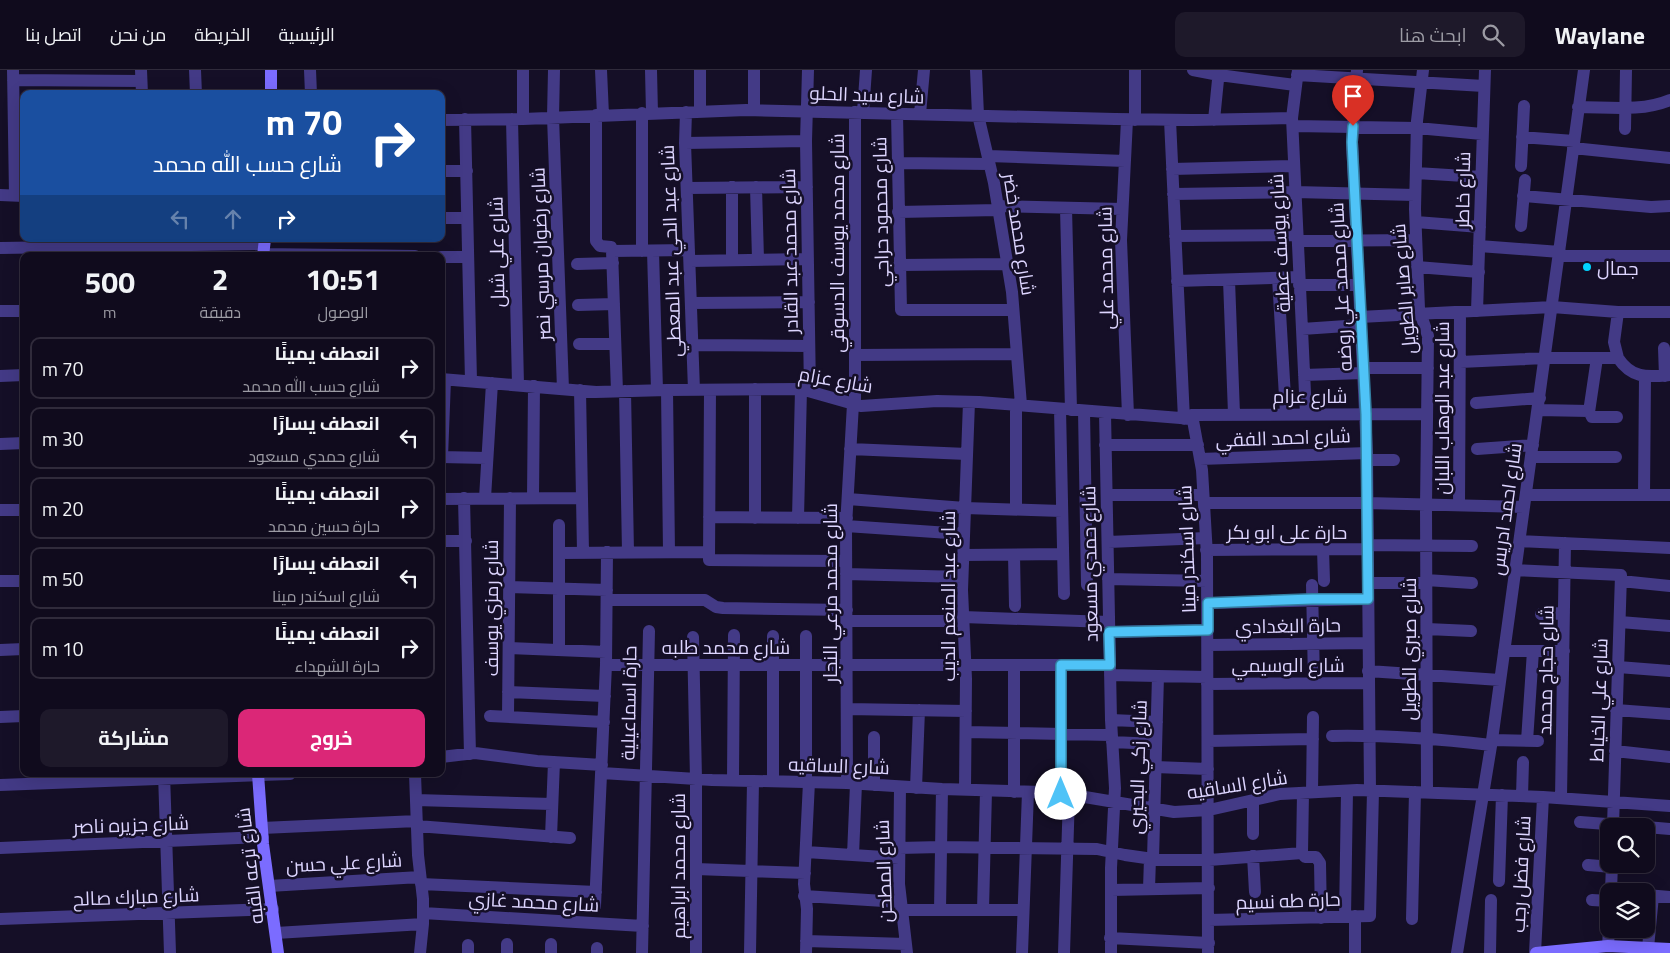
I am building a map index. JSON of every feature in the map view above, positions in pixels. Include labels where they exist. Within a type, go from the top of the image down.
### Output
[{"type":"street","points":[[195,70],[196,90]]},
{"type":"street","points":[[271,70],[271,90]]},
{"type":"street","points":[[310,70],[310,90]]},
{"type":"street","name":"شارع علي شبل","points":[[518,385],[518,119],[522,70]]},
{"type":"street","name":"شارع رضوان مرسي نصر","points":[[554,70],[563,389]]},
{"type":"street","points":[[602,70],[596,241],[600,246],[611,247],[613,257],[615,344],[621,391],[628,552]]},
{"type":"street","points":[[651,70],[647,113],[647,251],[662,390],[669,552]]},
{"type":"street","points":[[700,70],[700,111]]},
{"type":"street","points":[[754,70],[754,110]]},
{"type":"street","name":"شارع محمد عبد القادر","points":[[798,518],[809,346],[806,186],[808,70]]},
{"type":"street","name":"شارع محمد يوسف الدسوقي","points":[[854,404],[859,112],[866,70]]},
{"type":"street","points":[[920,114],[924,70]]},
{"type":"street","name":"شارع محمد خضر","points":[[976,70],[978,115],[998,208],[1013,310],[1019,405],[1016,510]]},
{"type":"street","points":[[1127,70],[1135,70]]},
{"type":"street","name":"شارع محمد علي","points":[[1128,415],[1122,209],[1125,160],[1131,120],[1135,70]]},
{"type":"street","points":[[1193,70],[1297,77],[1357,74],[1422,76],[1484,86]]},
{"type":"street","name":"شارع خاطر","points":[[1477,311],[1485,70]]},
{"type":"street","name":"شارع احمد ادريس","points":[[1457,953],[1492,742],[1584,70]]},
{"type":"street","points":[[1625,129],[1626,70]]},
{"type":"street","points":[[1214,120],[1219,73]]},
{"type":"street","name":"شارع محمد علي روضه","points":[[1357,74],[1353,126],[1354,193],[1367,457],[1368,735],[1371,791],[1370,916]]},
{"type":"street","points":[[0,195],[19,196],[19,117],[13,75],[141,75],[142,90]]},
{"type":"street","name":"شارع صابر الطويل","points":[[1422,76],[1417,128],[1415,194],[1417,267],[1421,314],[1428,336],[1426,505]]},
{"type":"street","name":"شارع يوسف عطية","points":[[1297,77],[1293,122],[1294,166],[1306,414]]},
{"type":"street","points":[[1578,107],[1657,106],[1670,100]]},
{"type":"street","points":[[1521,166],[1524,106]]},
{"type":"street","name":"شارع سيد الحلو","points":[[445,120],[518,119],[700,111],[806,110],[1131,120],[1293,122],[1417,128],[1482,134]]},
{"type":"street","name":"شارع عبد الحي عبد المعطي","points":[[686,112],[685,143],[694,390]]},
{"type":"street","name":"شارع محمود حراجي","points":[[897,114],[900,310],[1013,310]]},
{"type":"street","points":[[465,119],[471,381]]},
{"type":"street","name":"شارع اسكندر مينا","points":[[1170,120],[1177,281],[1190,418],[1198,446],[1204,499],[1208,603],[1208,948]]},
{"type":"street","points":[[1522,137],[1658,158],[1670,158]]},
{"type":"street","points":[[685,143],[806,142]]},
{"type":"street","points":[[898,164],[988,160],[1125,160]]},
{"type":"street","points":[[1172,169],[1294,166]]},
{"type":"street","points":[[445,171],[467,171]]},
{"type":"street","points":[[1416,173],[1481,177]]},
{"type":"street","points":[[1521,226],[1525,180]]},
{"type":"street","points":[[687,188],[806,186]]},
{"type":"street","points":[[756,187],[758,260]]},
{"type":"street","points":[[732,188],[732,260]]},
{"type":"street","points":[[1173,194],[1295,192],[1415,194]]},
{"type":"street","points":[[1523,196],[1651,207],[1670,206]]},
{"type":"street","points":[[898,212],[998,208],[1122,209]]},
{"type":"street","points":[[1066,208],[1072,410],[1087,585]]},
{"type":"street","points":[[445,218],[468,218]]},
{"type":"street","points":[[1416,222],[1480,227]]},
{"type":"street","points":[[1175,236],[1297,238],[1357,242],[1416,240]]},
{"type":"street","points":[[1480,246],[1560,254],[1670,256]]},
{"type":"street","points":[[0,248],[264,248],[326,252]]},
{"type":"street","points":[[577,264],[647,251],[732,260],[808,259]]},
{"type":"street","points":[[445,257],[468,257]]},
{"type":"street","points":[[899,265],[1007,264]]},
{"type":"street","points":[[1417,267],[1479,272]]},
{"type":"street","points":[[1177,281],[1278,278],[1359,285]]},
{"type":"street","points":[[1278,278],[1286,414]]},
{"type":"street","points":[[1229,280],[1234,414]]},
{"type":"street","points":[[691,303],[809,302]]},
{"type":"street","points":[[578,305],[614,304]]},
{"type":"street","points":[[1302,328],[1421,314],[1552,307],[1618,312],[1670,312]]},
{"type":"street","points":[[0,311],[20,311]]},
{"type":"street","name":"شارع عبد الوهاب اللبان","points":[[1459,505],[1460,312]]},
{"type":"street","points":[[1618,312],[1614,342],[1618,358],[1624,366],[1644,377],[1668,375],[1664,348]]},
{"type":"street","points":[[579,344],[615,344]]},
{"type":"street","points":[[692,345],[809,346]]},
{"type":"street","points":[[855,355],[1017,354]]},
{"type":"street","points":[[1460,362],[1545,358],[1618,358]]},
{"type":"street","points":[[1597,358],[1589,412],[1592,417],[1617,417]]},
{"type":"street","points":[[1304,375],[1428,368]]},
{"type":"street","points":[[0,376],[20,376]]},
{"type":"street","points":[[1644,377],[1644,495]]},
{"type":"street","name":"شارع عزام","points":[[445,379],[580,390],[806,390],[867,406],[901,402],[969,402],[1190,418],[1234,414],[1427,414]]},
{"type":"street","points":[[485,498],[492,383]]},
{"type":"street","points":[[533,498],[534,386]]},
{"type":"street","points":[[755,389],[755,518]]},
{"type":"street","points":[[580,390],[583,552]]},
{"type":"street","points":[[709,556],[710,390]]},
{"type":"street","name":"شارع عبد المنعم الديب","points":[[965,790],[966,665],[962,577],[969,402]]},
{"type":"street","points":[[1476,403],[1539,404],[1589,412]]},
{"type":"street","name":"شارع محمد مرعي النجار","points":[[853,855],[852,783],[847,709],[846,522],[854,404]]},
{"type":"street","points":[[1064,594],[1062,511],[1072,410]]},
{"type":"street","name":"شارع حمدي مسعود","points":[[1105,413],[1111,720],[1115,802],[1112,851],[1111,953]]},
{"type":"street","points":[[0,444],[20,443]]},
{"type":"street","points":[[1105,445],[1198,446]]},
{"type":"street","points":[[850,449],[967,454]]},
{"type":"street","points":[[1477,449],[1616,457]]},
{"type":"street","points":[[445,457],[487,458]]},
{"type":"street","name":"شارع احمد الفقي","points":[[1200,459],[1367,457],[1394,460]]},
{"type":"street","points":[[1106,495],[1426,505],[1459,505],[1644,495],[1670,496]]},
{"type":"street","points":[[464,498],[470,754]]},
{"type":"street","name":"شارع رمزي يوسف","points":[[508,717],[510,498]]},
{"type":"street","points":[[445,499],[582,498]]},
{"type":"street","points":[[848,499],[965,508],[1062,511]]},
{"type":"street","name":"شارع صبري الطويل","points":[[1412,919],[1427,738],[1426,505]]},
{"type":"street","points":[[0,510],[20,510]]},
{"type":"street","points":[[709,517],[798,518],[964,534]]},
{"type":"street","points":[[559,525],[559,650]]},
{"type":"street","points":[[445,541],[466,541]]},
{"type":"street","points":[[1520,541],[1670,548]]},
{"type":"street","name":"حارة على ابو بكر","points":[[1108,542],[1323,549],[1426,545],[1472,546]]},
{"type":"street","name":"شارع حجاج محمد","points":[[1561,798],[1566,543]]},
{"type":"street","points":[[1323,549],[1324,581]]},
{"type":"street","points":[[559,552],[669,552],[962,577]]},
{"type":"street","points":[[595,906],[605,696],[607,552]]},
{"type":"street","points":[[963,555],[1063,554]]},
{"type":"street","points":[[1014,555],[1015,606]]},
{"type":"street","points":[[1087,570],[1108,575],[1207,581]]},
{"type":"street","points":[[1516,570],[1621,578],[1670,586]]},
{"type":"street","name":"شارع علي الخياط","points":[[1613,818],[1621,578]]},
{"type":"street","points":[[0,582],[20,581]]},
{"type":"street","points":[[1368,583],[1472,582]]},
{"type":"street","points":[[1312,585],[1314,682]]},
{"type":"street","points":[[509,586],[559,588],[607,595],[705,600],[716,607],[723,608],[1208,630]]},
{"type":"street","points":[[1208,603],[1368,599]]},
{"type":"street","points":[[1541,614],[1564,613]]},
{"type":"street","points":[[1620,622],[1670,626]]},
{"type":"street","points":[[1427,629],[1470,630]]},
{"type":"street","name":"حارة اسماعيلية","points":[[642,953],[649,631]]},
{"type":"street","points":[[734,635],[734,780]]},
{"type":"street","points":[[773,636],[773,781]]},
{"type":"street","points":[[806,636],[807,782],[804,896],[807,909],[806,947],[906,948]]},
{"type":"street","name":"شارع محمد ابراهيم","points":[[693,637],[696,779],[696,953]]},
{"type":"street","name":"حارة البغدادي","points":[[1208,645],[1368,643]]},
{"type":"street","name":"شارع محمد طلبه","points":[[509,648],[559,650],[648,665],[1014,665]]},
{"type":"street","points":[[0,650],[20,649]]},
{"type":"street","points":[[1504,651],[1564,651]]},
{"type":"street","points":[[1332,736],[1368,735],[1492,742],[1533,741],[1533,651]]},
{"type":"street","points":[[1014,665],[1014,792]]},
{"type":"street","name":"شارع الوسيمي","points":[[1014,665],[1061,665],[1207,680],[1314,682],[1427,674],[1500,680]]},
{"type":"street","points":[[1061,665],[1061,734],[1067,848],[1064,953]]},
{"type":"street","points":[[1618,667],[1670,671]]},
{"type":"street","name":"شارع زكي البحيري","points":[[1148,889],[1154,808],[1158,676]]},
{"type":"street","points":[[508,692],[605,696]]},
{"type":"street","points":[[847,709],[966,711]]},
{"type":"street","points":[[916,788],[919,710]]},
{"type":"street","points":[[1616,710],[1670,714]]},
{"type":"street","points":[[0,717],[20,716]]},
{"type":"street","points":[[490,716],[604,722]]},
{"type":"street","points":[[1302,853],[1313,739],[1313,717]]},
{"type":"street","points":[[1111,720],[1157,722]]},
{"type":"street","points":[[966,732],[1061,734],[1156,744]]},
{"type":"street","points":[[874,737],[874,785]]},
{"type":"street","points":[[1208,741],[1313,739]]},
{"type":"street","points":[[1615,752],[1670,757]]},
{"type":"street","name":"شارع الساقيه","points":[[445,757],[470,754],[554,762],[645,776],[852,783],[916,788],[1065,794],[1174,812],[1208,810],[1280,794],[1347,791],[1543,796],[1670,806]]},
{"type":"street","points":[[551,837],[554,762]]},
{"type":"street","points":[[1522,796],[1523,762]]},
{"type":"street","points":[[1155,767],[1208,769]]},
{"type":"street","points":[[0,785],[164,777],[170,953]]},
{"type":"street","name":"شارع ترعه القبه","points":[[258,777],[262,833],[278,953]]},
{"type":"street","points":[[415,777],[423,919],[420,953]]},
{"type":"street","points":[[750,953],[753,781]]},
{"type":"street","name":"شارع المطحن","points":[[900,787],[899,853],[901,906],[906,948]]},
{"type":"street","points":[[940,910],[942,789]]},
{"type":"street","points":[[983,910],[986,791]]},
{"type":"street","points":[[1347,791],[1350,917],[1355,953]]},
{"type":"street","points":[[1022,953],[1028,792]]},
{"type":"street","points":[[1499,882],[1502,795]]},
{"type":"street","name":"شارع فضل رجب","points":[[1536,953],[1543,796]]},
{"type":"street","points":[[416,800],[552,804]]},
{"type":"street","points":[[1252,800],[1253,834]]},
{"type":"street","points":[[1580,822],[1600,824]]},
{"type":"street","name":"شارع جزيره ناصر","points":[[0,848],[166,841],[417,824],[570,838]]},
{"type":"street","points":[[1655,828],[1670,829]]},
{"type":"street","points":[[806,852],[853,855],[899,853],[941,847],[1067,848],[1097,849],[1151,859],[1209,860],[1302,853],[1305,856],[1316,857],[1320,863],[1320,918]]},
{"type":"street","points":[[1253,856],[1256,892]]},
{"type":"street","points":[[1588,865],[1600,865]]},
{"type":"street","points":[[696,869],[805,873]]},
{"type":"street","name":"شارع علي حسن","points":[[269,886],[421,880],[596,892]]},
{"type":"street","points":[[1111,890],[1209,888]]},
{"type":"street","points":[[804,896],[940,910],[1023,910]]},
{"type":"street","points":[[1655,896],[1670,897]]},
{"type":"street","points":[[1490,953],[1491,900]]},
{"type":"street","points":[[1592,900],[1600,900]]},
{"type":"street","name":"شارع مبارك صالح","points":[[0,919],[273,909]]},
{"type":"street","name":"حارة طه نسيم","points":[[1208,920],[1370,916]]},
{"type":"street","name":"شارع محمد غازي","points":[[276,933],[423,919],[643,926]]},
{"type":"street","points":[[1110,938],[1208,948]]},
{"type":"street","points":[[1608,938],[1608,946]]},
{"type":"street","points":[[1648,938],[1648,948]]},
{"type":"street","points":[[1536,953],[1608,946],[1670,949]]},
{"type":"place","name":"جمال","points":[[1587,267]]},
{"type":"route","points":[[1061,794],[1061,665],[1110,665],[1109,632],[1208,630],[1208,603],[1368,599],[1366,414],[1352,142],[1353,126]]}]
